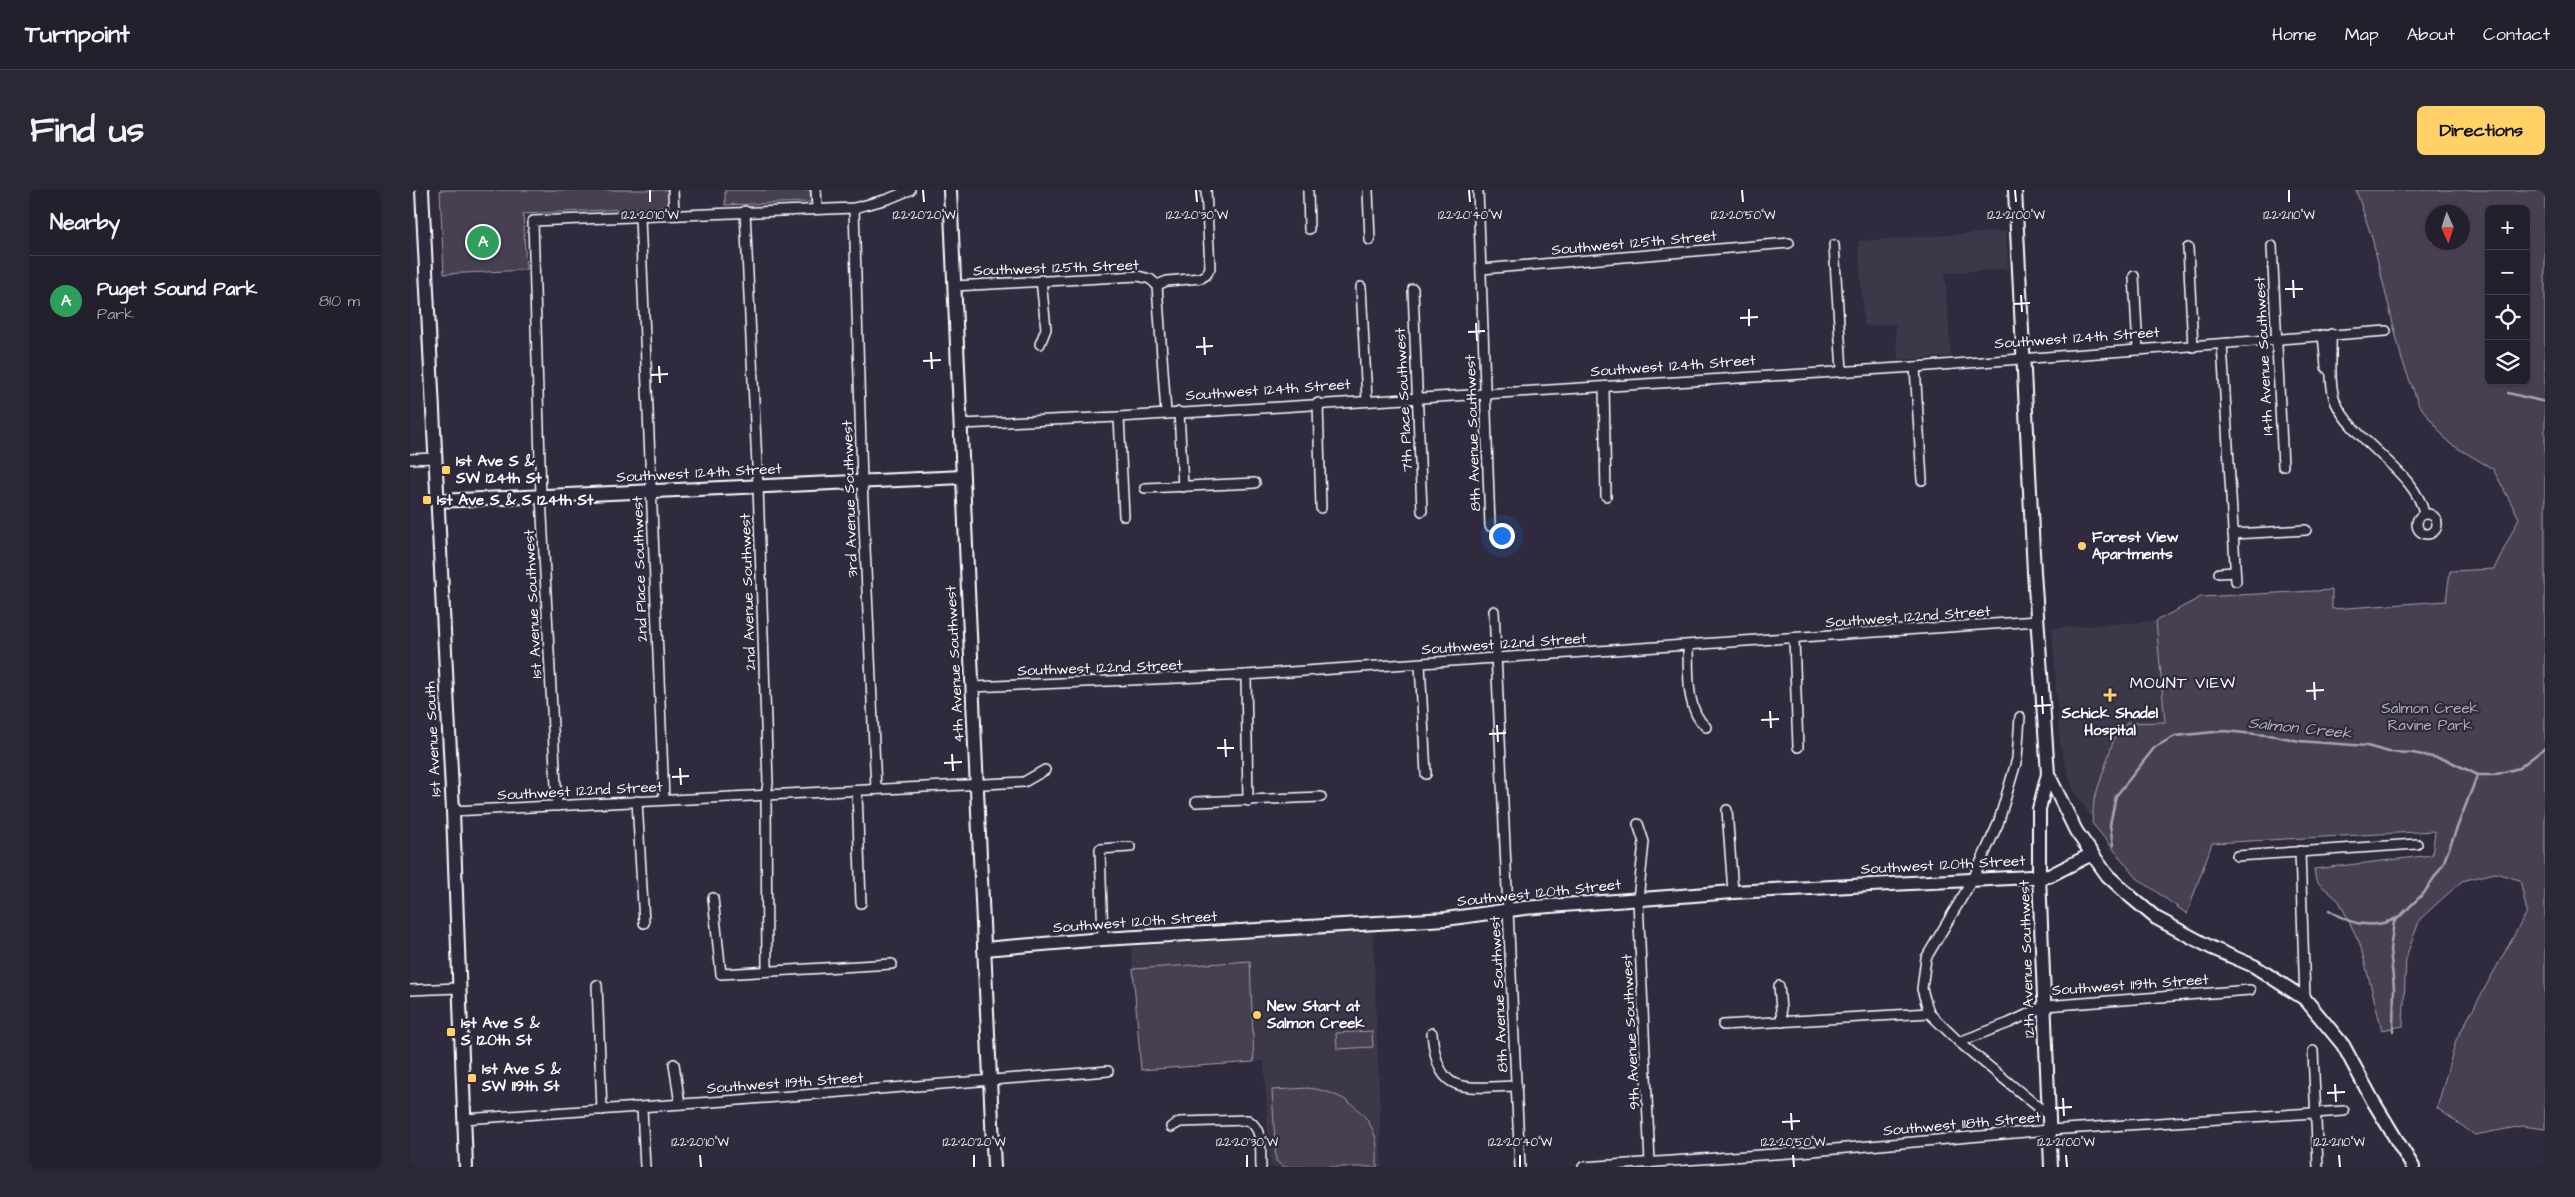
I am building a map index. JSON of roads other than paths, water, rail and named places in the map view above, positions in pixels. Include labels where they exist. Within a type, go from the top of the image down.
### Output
[{"type":"street","name":"1st Avenue South","points":[[422,190],[454,812],[458,988],[466,1167]]},
{"type":"street","points":[[672,190],[674,215]]},
{"type":"street","points":[[816,190],[817,209]]},
{"type":"street","points":[[640,217],[745,211],[854,208],[888,199],[910,190]]},
{"type":"street","name":"4th Avenue Southwest","points":[[950,190],[994,1167]]},
{"type":"street","points":[[1166,413],[1157,285],[1167,281],[1206,276],[1210,268],[1206,190]]},
{"type":"street","points":[[1308,190],[1309,229]]},
{"type":"street","points":[[1368,190],[1370,240]]},
{"type":"street","name":"8th Avenue Southwest","points":[[1478,190],[1490,526]]},
{"type":"street","points":[[2015,190],[2022,358],[2048,774],[2067,815],[2092,854],[2108,874],[2156,918],[2212,948],[2254,966],[2305,999],[2343,1045],[2373,1101],[2414,1167]]},
{"type":"street","name":"3rd Avenue Southwest","points":[[854,208],[862,482],[876,789]]},
{"type":"street","name":"2nd Avenue Southwest","points":[[745,211],[758,486],[768,783],[766,795],[767,971]]},
{"type":"street","name":"1st Avenue Southwest","points":[[556,806],[541,496],[533,222],[640,217]]},
{"type":"street","name":"2nd Place Southwest","points":[[640,217],[664,800]]},
{"type":"street","name":"Southwest 125th Street","points":[[1482,269],[1789,243]]},
{"type":"street","points":[[1834,245],[1842,371]]},
{"type":"street","name":"14th Avenue Southwest","points":[[2272,246],[2283,466]]},
{"type":"street","points":[[2188,248],[2193,347]]},
{"type":"street","name":"Southwest 125th Street","points":[[954,286],[1138,276],[1150,279],[1157,285]]},
{"type":"street","points":[[2134,276],[2138,350]]},
{"type":"street","points":[[1040,344],[1046,329],[1042,280]]},
{"type":"street","points":[[1362,287],[1367,400]]},
{"type":"street","name":"7th Place Southwest","points":[[1413,289],[1422,511]]},
{"type":"street","name":"Southwest 124th Street","points":[[961,424],[1915,367],[2386,331]]},
{"type":"street","points":[[2327,335],[2326,367],[2331,374],[2335,401],[2344,416],[2412,489],[2422,505],[2424,514]]},
{"type":"street","points":[[2218,573],[2236,577],[2222,344]]},
{"type":"street","points":[[1915,367],[1922,480]]},
{"type":"street","points":[[1604,387],[1606,496]]},
{"type":"street","points":[[1318,403],[1321,508]]},
{"type":"street","points":[[1179,412],[1183,487]]},
{"type":"street","points":[[1119,416],[1124,516]]},
{"type":"street","points":[[410,459],[435,458]]},
{"type":"street","name":"Southwest 124th Street","points":[[437,501],[963,477]]},
{"type":"street","points":[[1146,488],[1255,483]]},
{"type":"street","points":[[2233,534],[2306,530]]},
{"type":"street","name":"8th Avenue Southwest","points":[[1494,611],[1520,1167]]},
{"type":"street","name":"Southwest 122nd Street","points":[[972,687],[1246,675],[1794,640],[2037,621]]},
{"type":"street","points":[[1794,640],[1798,747]]},
{"type":"street","points":[[1688,646],[1691,699],[1696,716],[1706,727]]},
{"type":"street","points":[[1420,664],[1426,774]]},
{"type":"street","points":[[1246,675],[1248,801]]},
{"type":"street","points":[[2020,717],[2017,759],[2006,800],[1992,838],[1973,879],[1926,958],[1921,979],[1929,1013],[1959,1042],[2048,1115]]},
{"type":"street","name":"Southwest 122nd Street","points":[[454,812],[1024,782],[1045,770]]},
{"type":"street","name":"12th Avenue Southwest","points":[[2048,774],[2040,809],[2040,876],[2051,1167]]},
{"type":"street","points":[[857,792],[861,903]]},
{"type":"street","points":[[1196,802],[1321,798]]},
{"type":"street","points":[[637,801],[644,923]]},
{"type":"street","points":[[1727,810],[1733,892]]},
{"type":"street","name":"9th Avenue Southwest","points":[[1638,824],[1644,842],[1638,900],[1650,1163]]},
{"type":"street","points":[[2236,856],[2417,844]]},
{"type":"street","points":[[1103,939],[1100,849],[1130,846]]},
{"type":"street","points":[[2300,851],[2305,999]]},
{"type":"street","name":"Southwest 120th Street","points":[[984,949],[1103,939],[1446,919],[1509,910],[1733,892],[2040,876],[2057,873],[2092,854]]},
{"type":"street","points":[[714,898],[721,974],[892,964]]},
{"type":"street","points":[[597,985],[602,1110]]},
{"type":"street","points":[[1779,986],[1782,1022]]},
{"type":"street","points":[[410,990],[458,988]]},
{"type":"street","name":"Southwest 119th Street","points":[[1959,1042],[2009,1023],[2045,1006],[2250,990]]},
{"type":"street","points":[[1723,1025],[1929,1013]]},
{"type":"street","points":[[1432,1033],[1438,1068],[1453,1085],[1465,1087],[1517,1086]]},
{"type":"street","points":[[2313,1051],[2318,1167]]},
{"type":"street","points":[[674,1064],[680,1104]]},
{"type":"street","name":"Southwest 119th Street","points":[[464,1119],[642,1108],[990,1081],[1000,1078],[1108,1071]]},
{"type":"street","points":[[642,1108],[645,1167]]},
{"type":"street","name":"Southwest 118th Street","points":[[1583,1167],[2049,1130],[2344,1111]]},
{"type":"street","points":[[1171,1127],[1180,1122],[1248,1120],[1255,1124],[1260,1133],[1261,1167]]},
{"type":"waterway","points":[[2508,393],[2545,402]]},
{"type":"waterway","name":"Salmon Creek","points":[[2113,846],[2110,825],[2116,796],[2155,747],[2175,736],[2224,731],[2276,736],[2299,741],[2367,746],[2389,752],[2413,753],[2447,760],[2478,775],[2493,775],[2519,768],[2545,748]]},
{"type":"waterway","points":[[2393,1031],[2394,988],[2390,949],[2394,922],[2424,893],[2443,864],[2477,776]]},
{"type":"waterway","points":[[2329,910],[2353,922],[2370,925],[2388,922],[2397,918]]},
{"type":"place","name":"Puget Sound Park","points":[[483,242]]},
{"type":"place","name":"1st Ave S & SW 124th St","points":[[446,470]]},
{"type":"place","name":"1st Ave S & S 124th St","points":[[427,500]]},
{"type":"place","name":"Forest View Apartments","points":[[2082,546]]},
{"type":"place","name":"Schick Shadel Hospital","points":[[2110,695]]},
{"type":"place","name":"New Start at Salmon Creek","points":[[1257,1015]]},
{"type":"place","name":"1st Ave S & S 120th St","points":[[451,1032]]},
{"type":"place","name":"1st Ave S & SW 119th St","points":[[472,1078]]},
{"type":"district","name":"MOUNT VIEW","points":[[2183,683]]},
{"type":"park label","name":"Salmon Creek Ravine Park","points":[[2430,716]]}]
